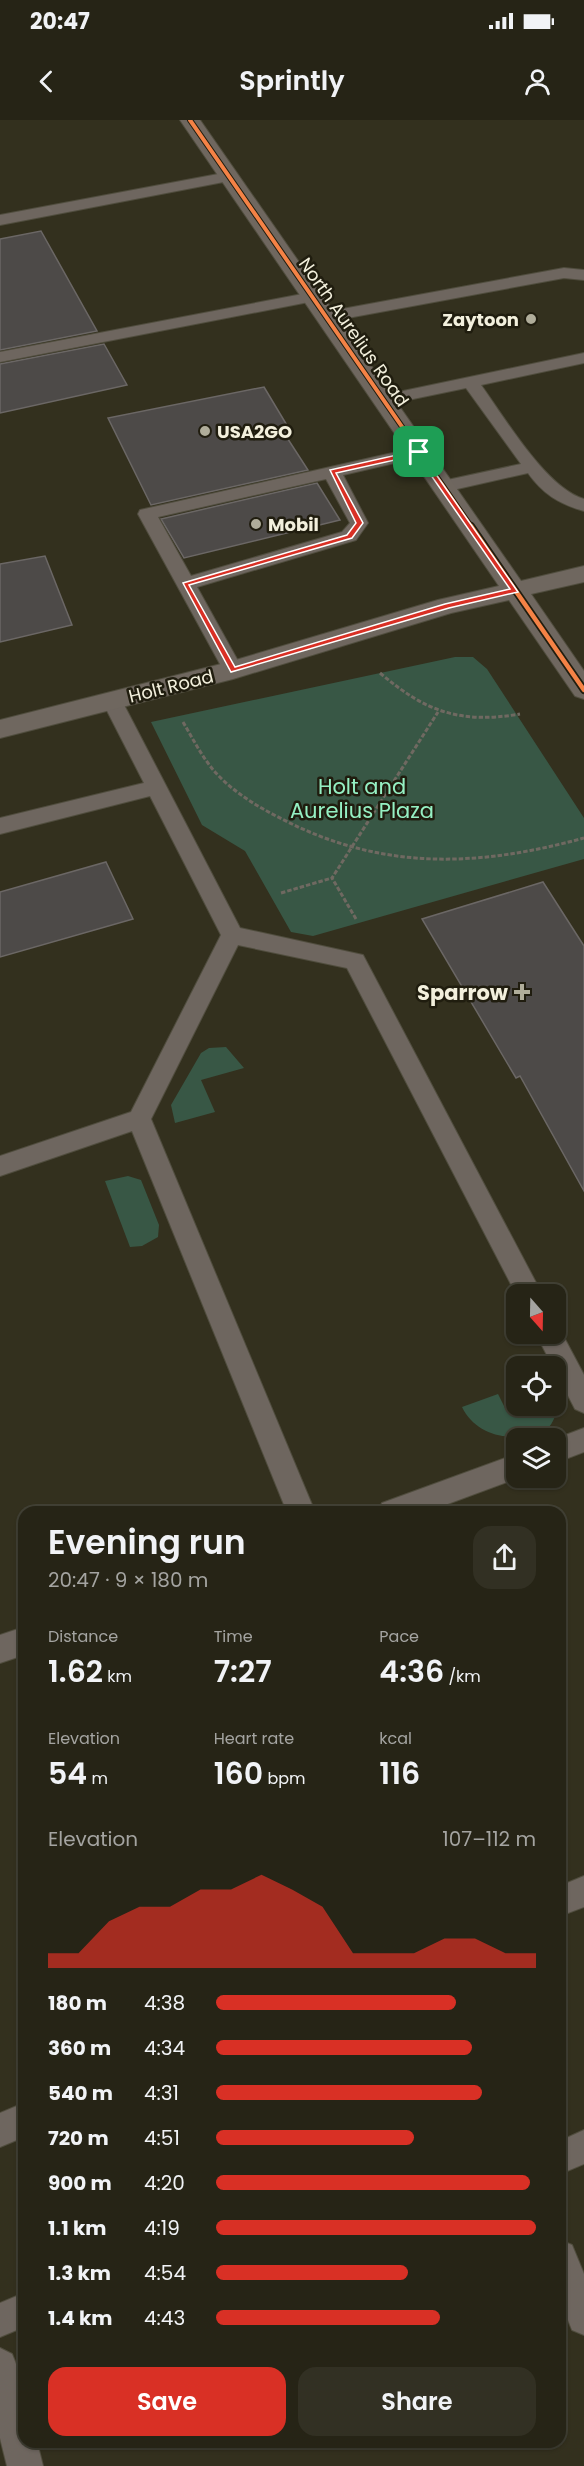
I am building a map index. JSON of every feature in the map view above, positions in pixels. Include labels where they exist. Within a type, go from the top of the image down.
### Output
[{"type":"street","name":"North Aurelius Road","points":[[190,120],[584,690]]},
{"type":"street","name":"Holt Road","points":[[0,729],[233,670],[447,606],[584,574]]},
{"type":"lane","points":[[0,220],[229,177]]},
{"type":"lane","points":[[326,317],[564,273],[584,275]]},
{"type":"lane","points":[[0,357],[313,297]]},
{"type":"lane","points":[[384,400],[584,358]]},
{"type":"lane","points":[[470,382],[556,494],[584,505]]},
{"type":"lane","points":[[233,670],[147,514],[419,452]]},
{"type":"lane","points":[[444,486],[533,467]]},
{"type":"lane","points":[[185,584],[349,536],[359,523],[332,472]]},
{"type":"lane","points":[[112,701],[232,935]]},
{"type":"lane","points":[[0,826],[156,787]]},
{"type":"lane","points":[[0,1166],[139,1119],[232,935]]},
{"type":"lane","points":[[232,935],[356,961],[524,1284]]},
{"type":"lane","points":[[139,1119],[299,1506]]},
{"type":"lane","points":[[554,1344],[584,1401]]},
{"type":"lane","points":[[566,1447],[584,1440]]},
{"type":"lane","points":[[408,1506],[506,1470]]},
{"type":"lane","points":[[0,1649],[18,1643]]},
{"type":"lane","points":[[566,1898],[584,1891]]},
{"type":"lane","points":[[0,2130],[18,2122]]},
{"type":"lane","points":[[566,2155],[584,2147]]},
{"type":"lane","points":[[566,2272],[584,2318]]},
{"type":"lane","points":[[0,2320],[18,2312]]},
{"type":"lane","points":[[0,2366],[18,2438]]},
{"type":"lane","points":[[20,2448],[25,2466]]},
{"type":"path","points":[[380,673],[396,688],[425,707],[438,712],[477,720],[520,714]]},
{"type":"path","points":[[281,893],[332,878],[353,849],[438,712]]},
{"type":"path","points":[[183,721],[210,766],[240,794],[287,823],[353,849],[382,857],[448,861],[523,854],[584,838]]},
{"type":"path","points":[[332,878],[356,919]]},
{"type":"green space","name":"Holt and Aurelius Plaza","points":[[455,657],[473,657],[487,669],[584,818],[584,859],[313,936],[291,932],[245,851],[202,825],[151,722]]},
{"type":"green space","points":[[226,1047],[244,1068],[201,1080],[215,1112],[175,1123],[171,1105],[201,1053],[209,1048]]},
{"type":"green space","points":[[128,1176],[141,1180],[159,1225],[158,1237],[142,1246],[130,1247],[105,1181]]},
{"type":"green space","points":[[498,1394],[506,1410],[506,1416],[555,1416],[547,1428],[506,1428],[506,1436],[503,1436],[493,1434],[475,1424],[462,1407]]},
{"type":"building","points":[[41,231],[97,331],[0,350],[0,239]]},
{"type":"building","points":[[104,344],[127,385],[0,413],[0,364]]},
{"type":"building","points":[[264,387],[291,432],[284,433],[308,470],[151,505],[108,418]]},
{"type":"building","points":[[317,483],[340,520],[184,558],[161,519]]},
{"type":"building","points":[[45,556],[72,625],[0,642],[0,564]]},
{"type":"building","points":[[106,862],[133,919],[0,957],[0,892]]},
{"type":"building","points":[[543,882],[584,946],[584,1191],[520,1076],[516,1078],[422,919]]},
{"type":"cycle path","points":[[190,120],[584,690]]},
{"type":"place","name":"Zaytoon","points":[[531,319]]},
{"type":"place","name":"USA2GO","points":[[205,431]]},
{"type":"place","name":"Mobil","points":[[256,524]]},
{"type":"place","name":"Sparrow","points":[[522,992]]},
{"type":"route","points":[[419,452],[515,590],[447,606],[233,670],[185,584],[349,536],[359,523],[332,472],[419,452]]}]
